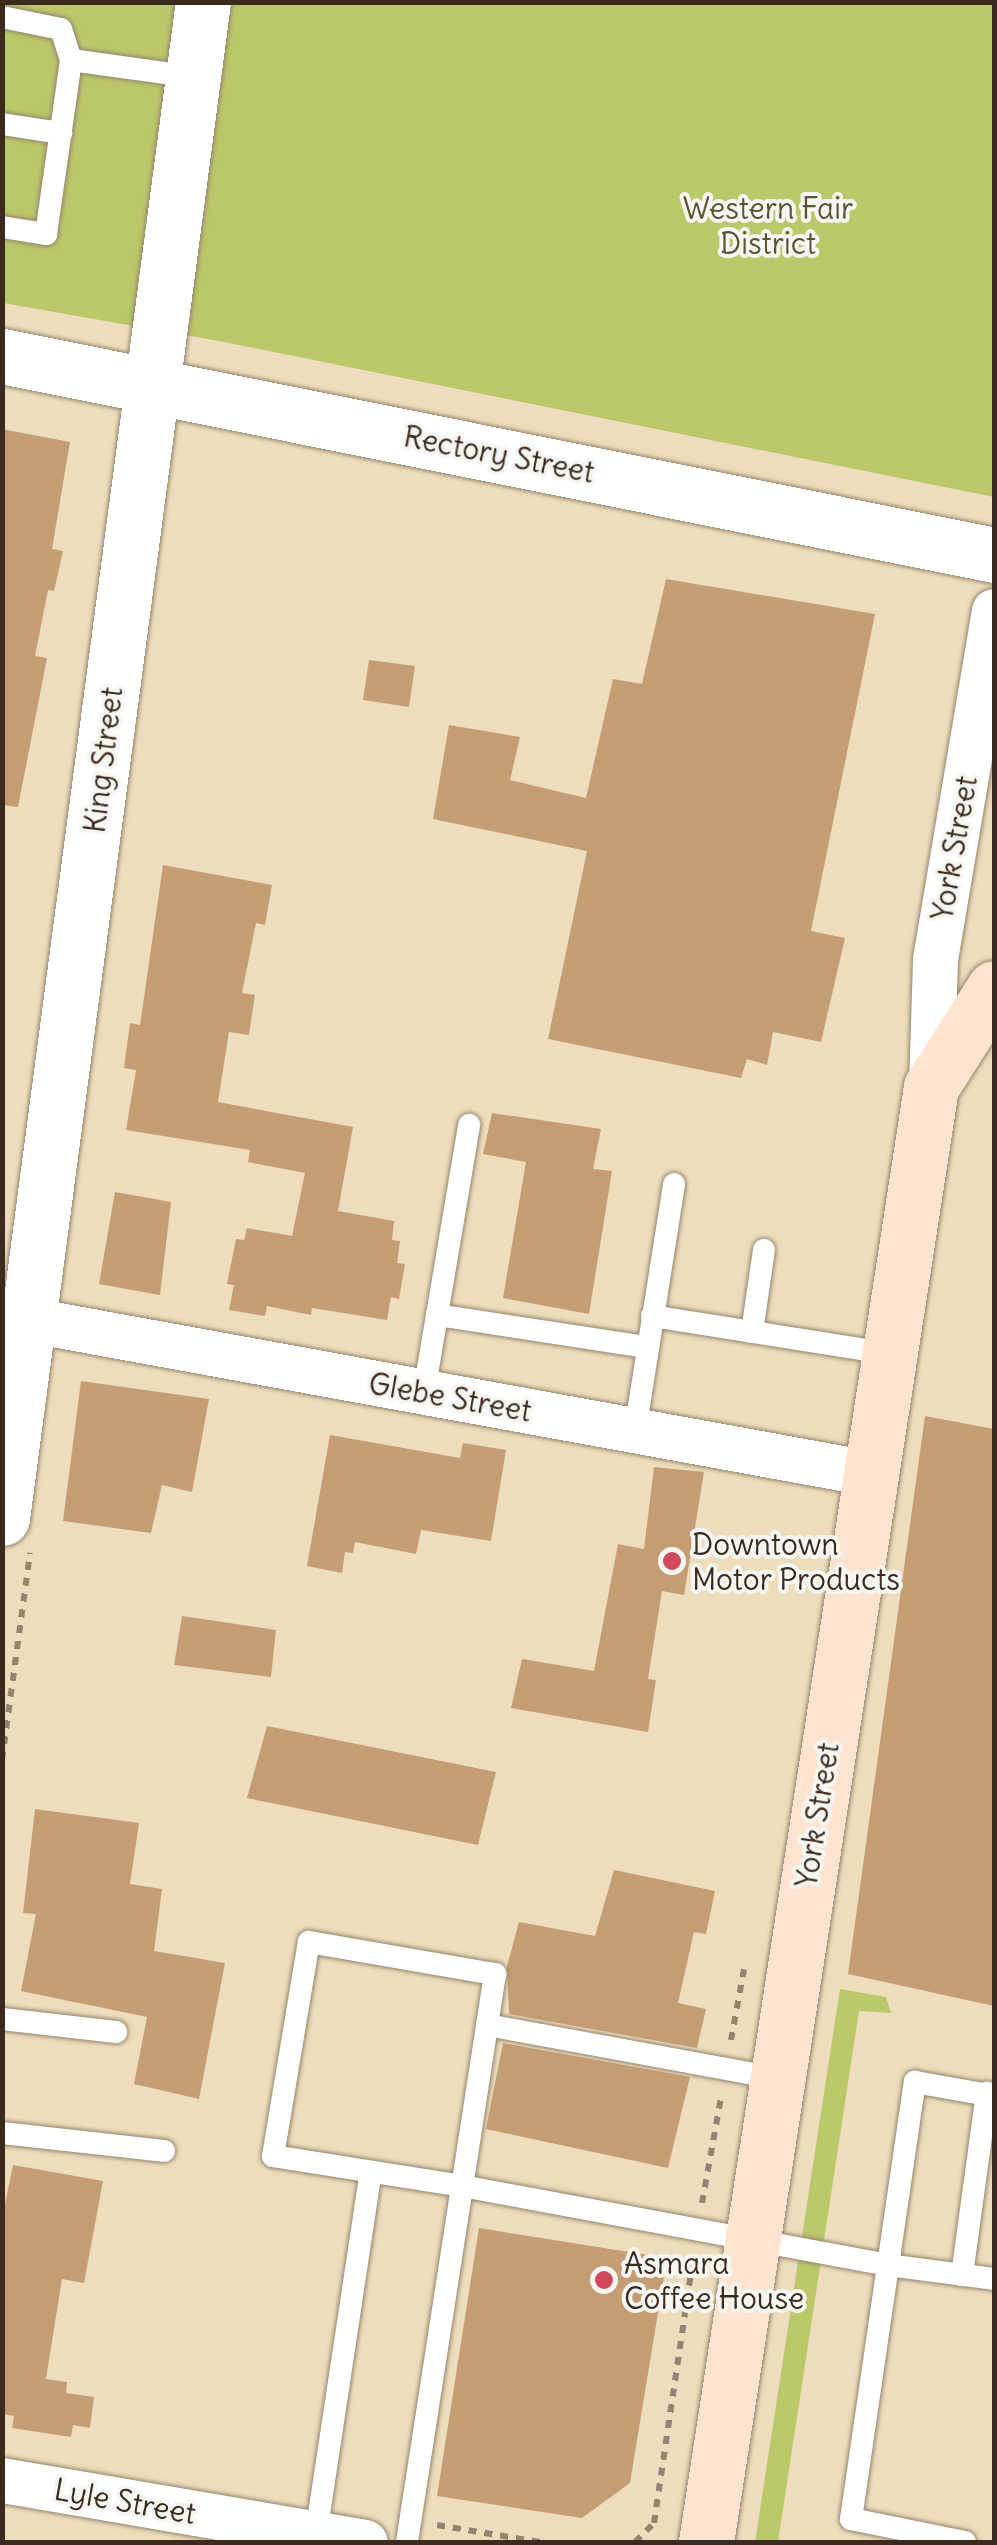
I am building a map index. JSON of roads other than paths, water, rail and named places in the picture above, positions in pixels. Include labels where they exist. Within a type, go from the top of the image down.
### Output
[{"type":"main road","name":"York Street","points":[[706,2542],[752,2240],[751,2073],[892,1354],[931,1087],[994,988]]},
{"type":"street","name":"King Street","points":[[18,1528],[8,1442],[31,1320],[203,2]]},
{"type":"street","name":"Rectory Street","points":[[2,356],[994,555]]},
{"type":"street","name":"York Street","points":[[931,1087],[934,959],[994,611]]},
{"type":"street","name":"Glebe Street","points":[[31,1320],[870,1473]]},
{"type":"street","name":"Lyle Street","points":[[2,2480],[365,2542]]},
{"type":"lane","points":[[2,17],[61,29],[72,60],[46,234],[2,227]]},
{"type":"lane","points":[[72,60],[194,78]]},
{"type":"lane","points":[[2,124],[61,133]]},
{"type":"lane","points":[[424,1392],[468,1125]]},
{"type":"lane","points":[[635,1430],[674,1184]]},
{"type":"lane","points":[[752,1332],[764,1250]]},
{"type":"lane","points":[[437,1314],[647,1347]]},
{"type":"lane","points":[[652,1316],[892,1354]]},
{"type":"lane","points":[[407,2542],[462,2186],[486,2025],[495,1974],[309,1942],[272,2156],[462,2186],[698,2226],[888,2265],[994,2279]]},
{"type":"lane","points":[[2,2019],[116,2032]]},
{"type":"lane","points":[[486,2025],[751,2073]]},
{"type":"lane","points":[[962,2275],[991,2095],[916,2082],[851,2519],[965,2542]]},
{"type":"lane","points":[[2,2133],[164,2151]]},
{"type":"lane","points":[[316,2534],[372,2172]]},
{"type":"place","name":"Downtown Motor Products","points":[[672,1561]]},
{"type":"place","name":"Asmara Coffee House","points":[[604,2280]]},
{"type":"park label","name":"Western Fair District","points":[[768,225]]}]
